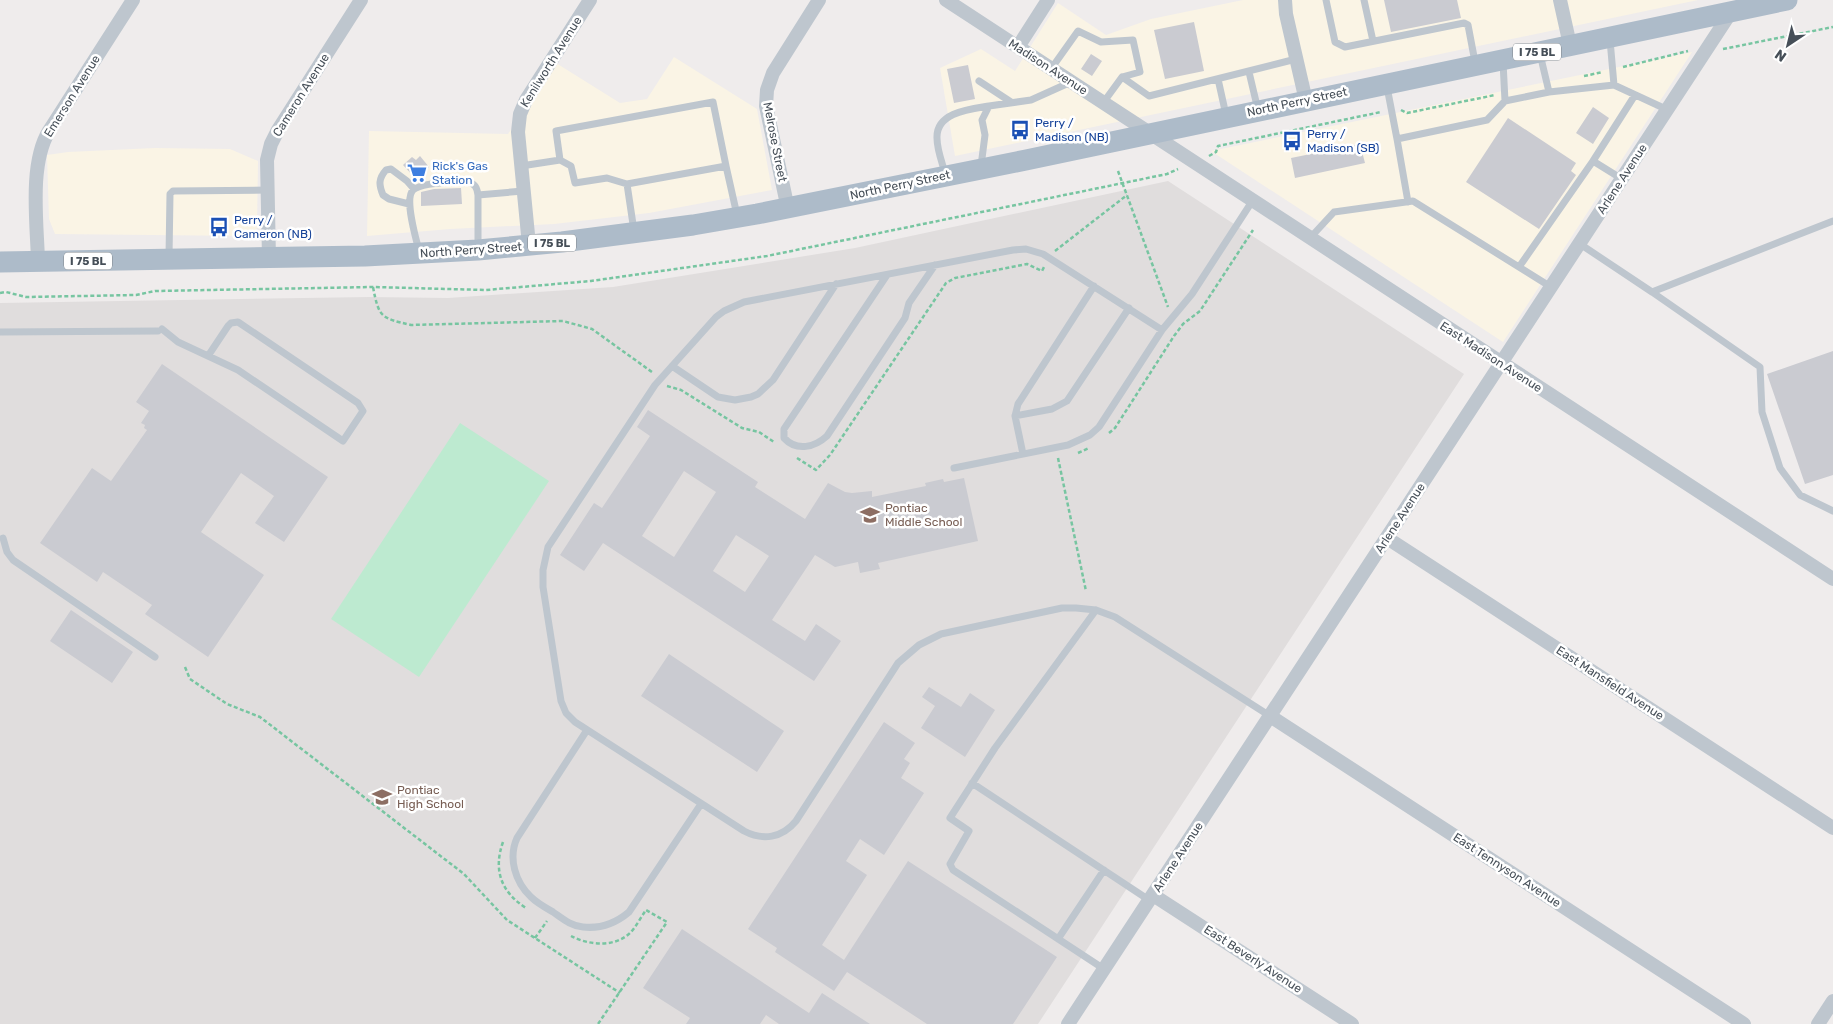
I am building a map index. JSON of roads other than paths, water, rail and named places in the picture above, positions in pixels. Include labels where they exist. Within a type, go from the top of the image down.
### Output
[{"type":"main road","name":"North Perry Street","points":[[0,262],[420,254],[529,245],[634,233],[738,218],[1540,52],[1735,6],[1787,0]]},
{"type":"street","name":"Emerson Avenue","points":[[38,261],[36,172],[41,146],[133,0]]},
{"type":"street","name":"Cameron Avenue","points":[[269,258],[267,160],[273,139],[361,0]]},
{"type":"street","name":"Kenilworth Avenue","points":[[529,245],[518,132],[521,109],[590,0]]},
{"type":"street","name":"Melrose Street","points":[[788,208],[766,106],[767,90],[772,73],[819,0]]},
{"type":"street","name":"Madison Avenue","points":[[946,0],[1150,133]]},
{"type":"street","points":[[1018,47],[1048,0]]},
{"type":"street","points":[[1285,0],[1286,14],[1306,101]]},
{"type":"street","points":[[1560,0],[1570,45]]},
{"type":"street","name":"Arlene Avenue","points":[[1068,1024],[1735,6]]},
{"type":"street","name":"East Madison Avenue","points":[[1150,133],[1833,579]]},
{"type":"street","name":"East Mansfield Avenue","points":[[1387,538],[1833,828]]},
{"type":"street","name":"East Tennyson Avenue","points":[[1270,716],[1744,1024]]},
{"type":"street","name":"East Beverly Avenue","points":[[1151,898],[1352,1024]]},
{"type":"street","points":[[1818,1024],[1833,1001]]},
{"type":"lane","points":[[1326,0],[1335,42],[1345,47],[1464,23],[1468,25],[1476,65]]},
{"type":"lane","points":[[1364,0],[1372,41]]},
{"type":"lane","points":[[1051,69],[1078,31],[1101,42],[1133,40],[1140,72],[1122,76],[1103,103]]},
{"type":"lane","points":[[1610,37],[1614,85]]},
{"type":"lane","points":[[1540,52],[1549,92]]},
{"type":"lane","points":[[1122,76],[1149,96],[1296,59]]},
{"type":"lane","points":[[1503,59],[1505,101]]},
{"type":"lane","points":[[1249,72],[1258,111]]},
{"type":"lane","points":[[1218,79],[1227,117]]},
{"type":"lane","points":[[979,81],[1011,103]]},
{"type":"lane","points":[[946,176],[937,139],[941,125],[949,117],[963,110],[1031,100],[1071,82]]},
{"type":"lane","points":[[1386,84],[1408,202]]},
{"type":"lane","points":[[1397,138],[1487,120],[1505,101],[1549,92],[1614,85],[1668,110]]},
{"type":"lane","points":[[1519,267],[1593,160],[1635,95]]},
{"type":"lane","points":[[560,160],[556,131],[713,102],[738,218]]},
{"type":"lane","points":[[981,169],[985,135],[982,120],[989,106]]},
{"type":"lane","points":[[521,166],[560,160],[571,166],[575,183],[607,178],[627,184],[726,166]]},
{"type":"lane","points":[[1593,160],[1622,179]]},
{"type":"lane","points":[[409,204],[389,199],[383,195],[379,182],[381,175],[386,170],[391,169],[399,173],[414,189]]},
{"type":"lane","points":[[420,254],[409,204],[410,195],[414,189],[424,185],[467,181],[473,183],[477,188],[478,250]]},
{"type":"lane","points":[[627,184],[634,233]]},
{"type":"lane","points":[[169,260],[170,194],[173,191],[268,190]]},
{"type":"lane","points":[[478,195],[523,191]]},
{"type":"lane","points":[[954,468],[1068,445],[1090,435],[1099,427],[1162,330],[1192,294],[1253,200]]},
{"type":"lane","points":[[1310,238],[1334,212],[1413,201],[1552,287]]},
{"type":"lane","points":[[1652,292],[1833,221]]},
{"type":"lane","points":[[1580,244],[1760,367],[1762,412],[1780,468],[1800,495],[1833,511]]},
{"type":"lane","points":[[1162,330],[1043,254],[1026,249],[744,302],[716,317],[660,380],[552,539],[545,558],[543,587],[561,702],[570,717],[588,730],[751,835],[767,837],[781,834],[796,820],[898,663],[919,645],[933,637],[950,631],[1062,608],[1096,610],[1124,622],[1270,716]]},
{"type":"lane","points":[[887,275],[784,429],[784,438],[791,444],[804,447],[811,446],[827,436],[905,318],[910,303],[935,265]]},
{"type":"lane","points":[[672,366],[718,396],[735,400],[758,394],[773,380],[836,284]]},
{"type":"lane","points":[[1024,454],[1015,416],[1018,404],[1094,286]]},
{"type":"lane","points":[[1015,416],[1052,409],[1067,401],[1129,308]]},
{"type":"lane","points":[[0,332],[160,330],[178,342],[208,356],[238,370],[343,441],[363,411],[358,403],[238,322],[231,323],[228,326],[208,356]]},
{"type":"lane","points":[[3,538],[7,552],[13,560],[156,657]]},
{"type":"lane","points":[[1096,610],[995,748],[950,818],[969,831],[951,860],[950,867],[1104,969]]},
{"type":"lane","points":[[588,730],[517,838],[513,849],[513,865],[522,887],[532,899],[571,925],[585,928],[607,925],[622,918],[629,912],[701,804]]},
{"type":"lane","points":[[972,783],[1104,870],[1151,898]]},
{"type":"lane","points":[[1058,939],[1104,870]]},
{"type":"place","name":"Perry / Madison (NB)","points":[[1020,130]]},
{"type":"place","name":"Perry / Madison (SB)","points":[[1292,141]]},
{"type":"place","name":"Rick's Gas Station","points":[[417,173]]},
{"type":"place","name":"Perry / Cameron (NB)","points":[[219,227]]},
{"type":"place","name":"Pontiac Middle School","points":[[870,515]]},
{"type":"place","name":"Pontiac High School","points":[[382,797]]}]
